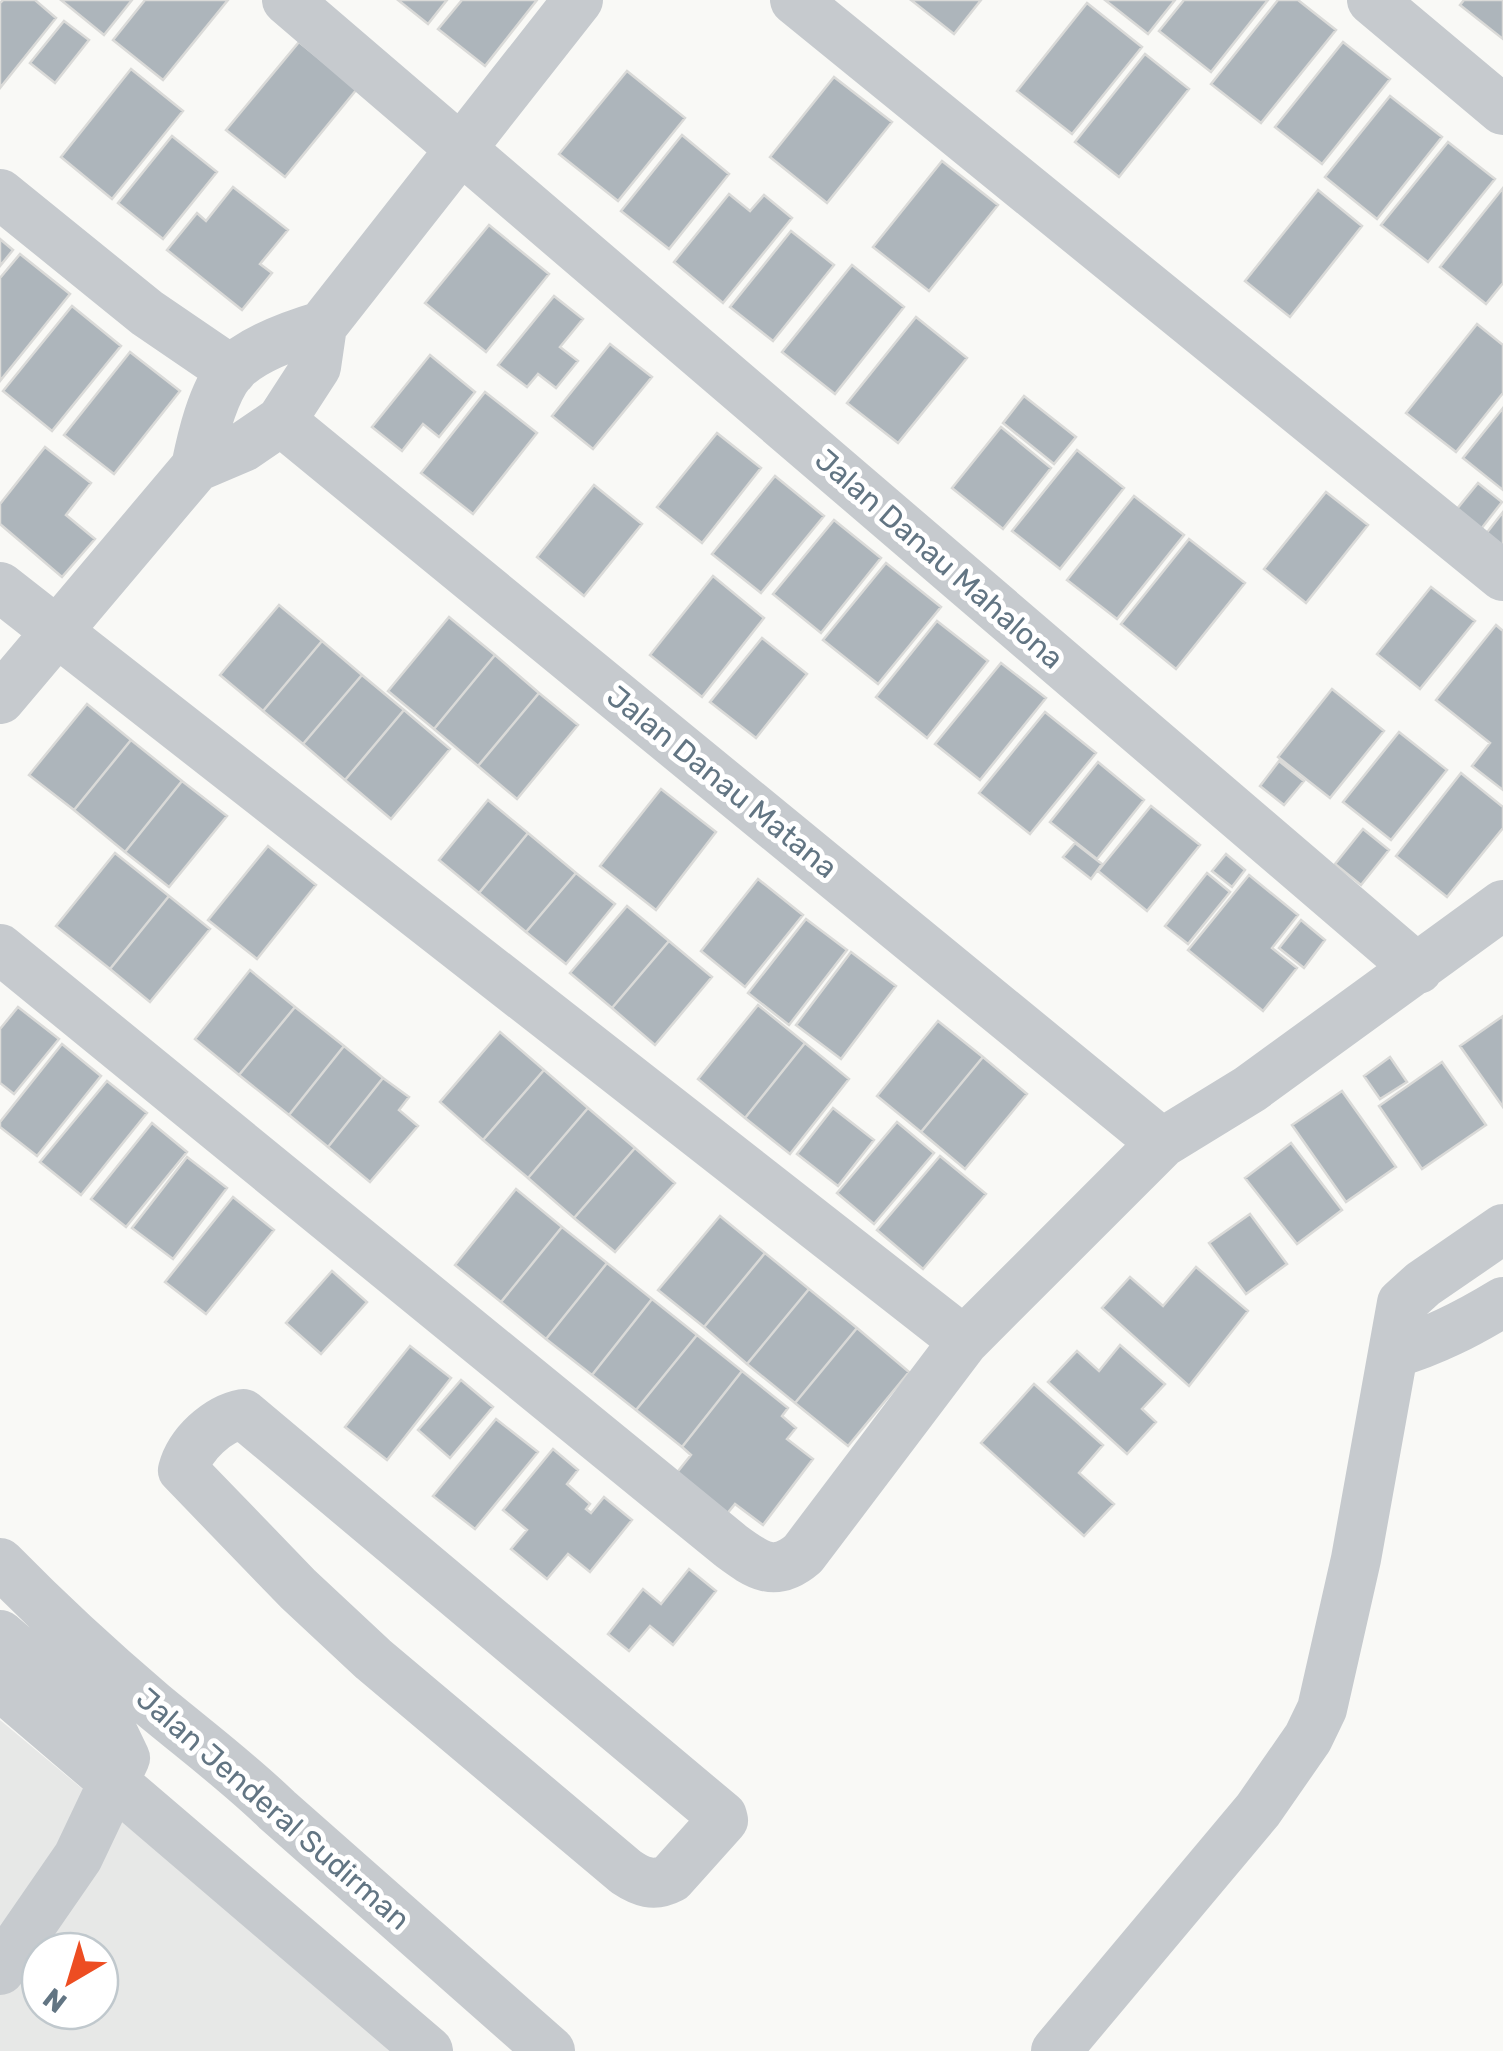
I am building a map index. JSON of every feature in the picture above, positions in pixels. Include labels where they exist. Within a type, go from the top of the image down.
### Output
[{"type":"street","name":"Jalan Danau Mahalona","points":[[287,0],[1418,969]]},
{"type":"street","points":[[196,466],[243,447],[281,421],[316,367],[322,326],[578,0]]},
{"type":"street","points":[[795,0],[1503,576]]},
{"type":"street","points":[[1372,0],[1503,110]]},
{"type":"street","points":[[0,194],[147,313],[232,371]]},
{"type":"street","points":[[0,700],[196,466],[205,422],[232,371],[283,337],[322,326]]},
{"type":"street","name":"Jalan Danau Matana","points":[[281,421],[1162,1143]]},
{"type":"street","points":[[0,587],[964,1342]]},
{"type":"street","points":[[0,949],[754,1563],[775,1569],[792,1564],[804,1554],[964,1342],[1162,1143],[1250,1089],[1503,904]]},
{"type":"street","points":[[1056,2051],[1258,1810],[1308,1738],[1322,1709],[1356,1559],[1402,1303],[1423,1284],[1503,1230]]},
{"type":"street","points":[[1394,1353],[1447,1335],[1503,1302]]},
{"type":"street","points":[[243,1414],[723,1820],[671,1878],[661,1884],[637,1880],[374,1659],[298,1590],[183,1470],[187,1455],[217,1425],[243,1414]]},
{"type":"street","name":"Jalan Jenderal Sudirman","points":[[0,1564],[99,1657],[236,1770],[550,2051]]},
{"type":"street","points":[[0,1635],[113,1733],[125,1758],[78,1857],[0,1970]]},
{"type":"street","points":[[0,1685],[428,2051]]},
{"type":"street","points":[[0,1948],[40,1888],[63,1842],[76,1802],[70,1744]]},
{"type":"shaded area","points":[[0,1720],[396,2051],[0,2051]]},
{"type":"building","points":[[35,0],[56,18],[0,88],[0,3]]},
{"type":"building","points":[[61,0],[132,0],[104,35]]},
{"type":"building","points":[[145,0],[228,0],[163,80],[113,40]]},
{"type":"building","points":[[398,0],[447,0],[428,24]]},
{"type":"building","points":[[462,0],[537,0],[485,66],[438,29]]},
{"type":"building","points":[[911,0],[981,0],[954,34]]},
{"type":"building","points":[[1105,0],[1175,0],[1148,34]]},
{"type":"building","points":[[1184,0],[1268,0],[1211,72],[1159,31]]},
{"type":"building","points":[[1278,0],[1298,0],[1336,30],[1261,123],[1211,84]]},
{"type":"building","points":[[1464,0],[1503,0],[1503,39],[1460,5]]},
{"type":"building","points":[[1087,3],[1142,47],[1072,134],[1017,91]]},
{"type":"building","points":[[64,21],[89,40],[55,83],[30,63]]},
{"type":"building","points":[[299,42],[357,89],[285,177],[226,130]]},
{"type":"building","points":[[1343,42],[1390,79],[1322,164],[1275,127]]},
{"type":"building","points":[[1145,54],[1189,89],[1119,177],[1075,142]]},
{"type":"building","points":[[131,69],[183,111],[112,199],[61,157]]},
{"type":"building","points":[[627,71],[685,118],[618,201],[559,154]]},
{"type":"building","points":[[834,77],[892,122],[827,203],[770,157]]},
{"type":"building","points":[[1390,96],[1442,137],[1377,219],[1325,177]]},
{"type":"building","points":[[682,135],[729,174],[669,249],[621,211]]},
{"type":"building","points":[[172,136],[217,172],[163,239],[118,203]]},
{"type":"building","points":[[1448,142],[1495,179],[1428,262],[1381,225]]},
{"type":"building","points":[[942,161],[998,205],[929,291],[873,247]]},
{"type":"building","points":[[233,187],[288,230],[260,264],[272,273],[242,310],[167,250],[197,213],[206,221]]},
{"type":"building","points":[[1503,188],[1503,283],[1486,304],[1440,267]]},
{"type":"building","points":[[1318,190],[1362,226],[1290,317],[1245,281]]},
{"type":"building","points":[[729,194],[750,211],[764,195],[792,218],[723,303],[674,262]]},
{"type":"building","points":[[489,225],[549,274],[486,352],[425,303]]},
{"type":"building","points":[[791,231],[834,265],[773,341],[730,307]]},
{"type":"building","points":[[0,239],[13,250],[0,266]]},
{"type":"building","points":[[20,254],[70,294],[0,381],[0,278]]},
{"type":"building","points":[[852,265],[904,307],[835,394],[782,352]]},
{"type":"building","points":[[554,296],[583,319],[560,347],[578,361],[556,388],[538,374],[527,387],[498,365]]},
{"type":"building","points":[[72,306],[121,346],[52,431],[3,391]]},
{"type":"building","points":[[916,317],[967,358],[898,443],[847,403]]},
{"type":"building","points":[[1477,324],[1503,345],[1503,393],[1456,452],[1406,413]]},
{"type":"building","points":[[610,344],[652,377],[593,449],[552,416]]},
{"type":"building","points":[[130,352],[180,391],[114,474],[64,435]]},
{"type":"building","points":[[430,355],[475,392],[439,437],[423,424],[402,451],[372,427]]},
{"type":"building","points":[[485,392],[537,433],[473,514],[421,473]]},
{"type":"building","points":[[1024,396],[1076,437],[1054,464],[1003,423]]},
{"type":"building","points":[[1503,408],[1503,490],[1463,458]]},
{"type":"building","points":[[1001,427],[1051,468],[1003,529],[952,488]]},
{"type":"building","points":[[717,433],[761,468],[702,543],[657,507]]},
{"type":"building","points":[[45,447],[91,483],[66,515],[95,539],[62,577],[0,524],[0,504]]},
{"type":"building","points":[[1077,450],[1124,488],[1060,569],[1012,531]]},
{"type":"building","points":[[775,476],[824,516],[761,593],[712,554]]},
{"type":"building","points":[[1478,483],[1502,502],[1481,529],[1456,510]]},
{"type":"building","points":[[594,485],[642,524],[584,596],[537,557]]},
{"type":"building","points":[[1326,492],[1368,525],[1306,603],[1264,569]]},
{"type":"building","points":[[1134,496],[1184,535],[1117,619],[1067,580]]},
{"type":"building","points":[[1503,512],[1503,550],[1485,535]]},
{"type":"building","points":[[834,520],[881,558],[821,633],[773,594]]},
{"type":"building","points":[[1189,539],[1245,583],[1176,669],[1121,624]]},
{"type":"building","points":[[886,563],[941,607],[878,684],[823,640]]},
{"type":"building","points":[[713,576],[764,618],[702,697],[650,655]]},
{"type":"building","points":[[1431,587],[1475,621],[1420,689],[1377,654]]},
{"type":"building","points":[[279,605],[322,641],[263,711],[220,675]]},
{"type":"building","points":[[449,617],[495,655],[434,729],[388,691]]},
{"type":"building","points":[[937,621],[988,661],[927,738],[876,697]]},
{"type":"building","points":[[1496,625],[1503,631],[1503,790],[1472,766],[1490,743],[1436,700]]},
{"type":"building","points":[[762,638],[807,674],[756,738],[710,702]]},
{"type":"building","points":[[322,641],[362,675],[303,744],[263,711]]},
{"type":"building","points":[[495,655],[539,693],[478,766],[434,729]]},
{"type":"building","points":[[1001,663],[1046,698],[980,780],[935,744]]},
{"type":"building","points":[[362,675],[404,710],[345,780],[303,744]]},
{"type":"building","points":[[1332,689],[1384,731],[1330,798],[1278,757]]},
{"type":"building","points":[[539,693],[578,725],[517,799],[478,766]]},
{"type":"building","points":[[87,704],[131,740],[74,810],[29,775]]},
{"type":"building","points":[[404,710],[450,749],[391,819],[345,780]]},
{"type":"building","points":[[1045,712],[1096,753],[1030,834],[979,793]]},
{"type":"building","points":[[1399,732],[1447,770],[1391,840],[1343,802]]},
{"type":"building","points":[[131,740],[182,781],[125,852],[74,810]]},
{"type":"building","points":[[1279,761],[1304,781],[1284,805],[1260,786]]},
{"type":"building","points":[[1098,762],[1144,800],[1097,859],[1050,822]]},
{"type":"building","points":[[1461,773],[1503,807],[1503,828],[1447,897],[1396,856]]},
{"type":"building","points":[[182,781],[227,816],[169,887],[125,852]]},
{"type":"building","points":[[661,789],[716,832],[656,910],[600,866]]},
{"type":"building","points":[[488,800],[528,833],[479,893],[439,860]]},
{"type":"building","points":[[1151,806],[1200,845],[1147,911],[1098,871]]},
{"type":"building","points":[[1363,829],[1389,850],[1361,885],[1335,864]]},
{"type":"building","points":[[528,833],[576,873],[526,932],[479,893]]},
{"type":"building","points":[[1075,843],[1102,864],[1091,879],[1063,857]]},
{"type":"building","points":[[268,846],[316,885],[257,959],[208,920]]},
{"type":"building","points":[[115,853],[169,896],[110,969],[56,926]]},
{"type":"building","points":[[1226,854],[1245,870],[1232,887],[1212,871]]},
{"type":"building","points":[[576,873],[615,904],[566,964],[526,932]]},
{"type":"building","points":[[1207,873],[1230,892],[1188,944],[1165,926]]},
{"type":"building","points":[[1249,875],[1298,915],[1272,948],[1297,968],[1263,1011],[1188,950]]},
{"type":"building","points":[[758,879],[803,915],[745,987],[701,951]]},
{"type":"building","points":[[169,896],[210,929],[150,1002],[110,969]]},
{"type":"building","points":[[627,906],[669,941],[612,1008],[570,973]]},
{"type":"building","points":[[806,919],[847,950],[789,1025],[748,993]]},
{"type":"building","points":[[1301,920],[1325,940],[1304,968],[1279,948]]},
{"type":"building","points":[[669,941],[712,977],[655,1045],[612,1008]]},
{"type":"building","points":[[851,952],[896,986],[841,1059],[796,1025]]},
{"type":"building","points":[[250,970],[295,1007],[239,1075],[195,1039]]},
{"type":"building","points":[[758,1005],[805,1043],[745,1118],[698,1079]]},
{"type":"building","points":[[18,1007],[59,1039],[14,1094],[0,1083],[0,1029]]},
{"type":"building","points":[[295,1007],[344,1046],[289,1115],[239,1075]]},
{"type":"building","points":[[1503,1016],[1503,1107],[1460,1046]]},
{"type":"building","points":[[938,1021],[983,1057],[921,1132],[877,1096]]},
{"type":"building","points":[[500,1032],[544,1070],[483,1140],[440,1102]]},
{"type":"building","points":[[805,1043],[849,1079],[790,1154],[745,1118]]},
{"type":"building","points":[[62,1044],[101,1076],[37,1156],[0,1127],[0,1122]]},
{"type":"building","points":[[344,1046],[383,1078],[328,1147],[289,1115]]},
{"type":"building","points":[[983,1057],[1027,1094],[965,1169],[921,1132]]},
{"type":"building","points":[[1390,1057],[1407,1082],[1380,1099],[1364,1076]]},
{"type":"building","points":[[1442,1062],[1486,1125],[1422,1169],[1379,1106]]},
{"type":"building","points":[[544,1070],[588,1108],[528,1178],[483,1140]]},
{"type":"building","points":[[383,1078],[409,1097],[399,1110],[418,1126],[370,1182],[328,1147]]},
{"type":"building","points":[[107,1081],[147,1113],[81,1195],[40,1162]]},
{"type":"building","points":[[1342,1091],[1396,1167],[1346,1202],[1292,1125]]},
{"type":"building","points":[[588,1108],[635,1148],[574,1218],[528,1178]]},
{"type":"building","points":[[833,1108],[874,1140],[838,1186],[797,1154]]},
{"type":"building","points":[[897,1122],[934,1153],[874,1224],[837,1193]]},
{"type":"building","points":[[152,1123],[187,1152],[126,1227],[91,1199]]},
{"type":"building","points":[[1291,1143],[1342,1210],[1297,1244],[1245,1178]]},
{"type":"building","points":[[635,1148],[675,1183],[615,1252],[574,1218]]},
{"type":"building","points":[[940,1156],[986,1194],[923,1269],[877,1230]]},
{"type":"building","points":[[187,1157],[227,1188],[173,1259],[132,1228]]},
{"type":"building","points":[[516,1189],[562,1227],[501,1302],[455,1265]]},
{"type":"building","points":[[233,1197],[274,1230],[206,1314],[165,1282]]},
{"type":"building","points":[[1250,1214],[1287,1264],[1246,1294],[1209,1243]]},
{"type":"building","points":[[720,1216],[765,1253],[704,1327],[658,1290]]},
{"type":"building","points":[[562,1227],[607,1263],[546,1339],[501,1302]]},
{"type":"building","points":[[765,1253],[809,1289],[747,1364],[704,1327]]},
{"type":"building","points":[[607,1263],[652,1299],[592,1375],[546,1339]]},
{"type":"building","points":[[1196,1267],[1248,1311],[1189,1386],[1102,1308],[1130,1277],[1163,1306]]},
{"type":"building","points":[[332,1271],[367,1302],[321,1354],[286,1323]]},
{"type":"building","points":[[809,1289],[857,1328],[795,1403],[747,1364]]},
{"type":"building","points":[[652,1299],[697,1335],[636,1410],[592,1375]]},
{"type":"building","points":[[857,1328],[909,1372],[848,1446],[795,1403]]},
{"type":"building","points":[[697,1335],[742,1371],[682,1447],[636,1410]]},
{"type":"building","points":[[1120,1345],[1165,1384],[1142,1409],[1156,1422],[1127,1454],[1048,1382],[1077,1351],[1099,1371]]},
{"type":"building","points":[[410,1346],[451,1378],[387,1460],[345,1427]]},
{"type":"building","points":[[742,1371],[788,1408],[782,1416],[796,1428],[787,1439],[813,1459],[763,1525],[735,1504],[726,1515],[675,1475],[691,1455],[682,1447]]},
{"type":"building","points":[[461,1380],[493,1407],[450,1458],[418,1430]]},
{"type":"building","points":[[1034,1384],[1103,1445],[1079,1473],[1114,1504],[1084,1536],[981,1443]]},
{"type":"building","points":[[496,1419],[538,1452],[475,1529],[433,1496]]},
{"type":"building","points":[[553,1449],[578,1470],[567,1484],[590,1504],[586,1509],[591,1513],[604,1497],[632,1520],[590,1572],[568,1554],[547,1579],[511,1549],[527,1530],[503,1510]]},
{"type":"building","points":[[689,1569],[716,1591],[673,1645],[650,1626],[629,1651],[608,1634],[643,1589],[661,1604]]}]
